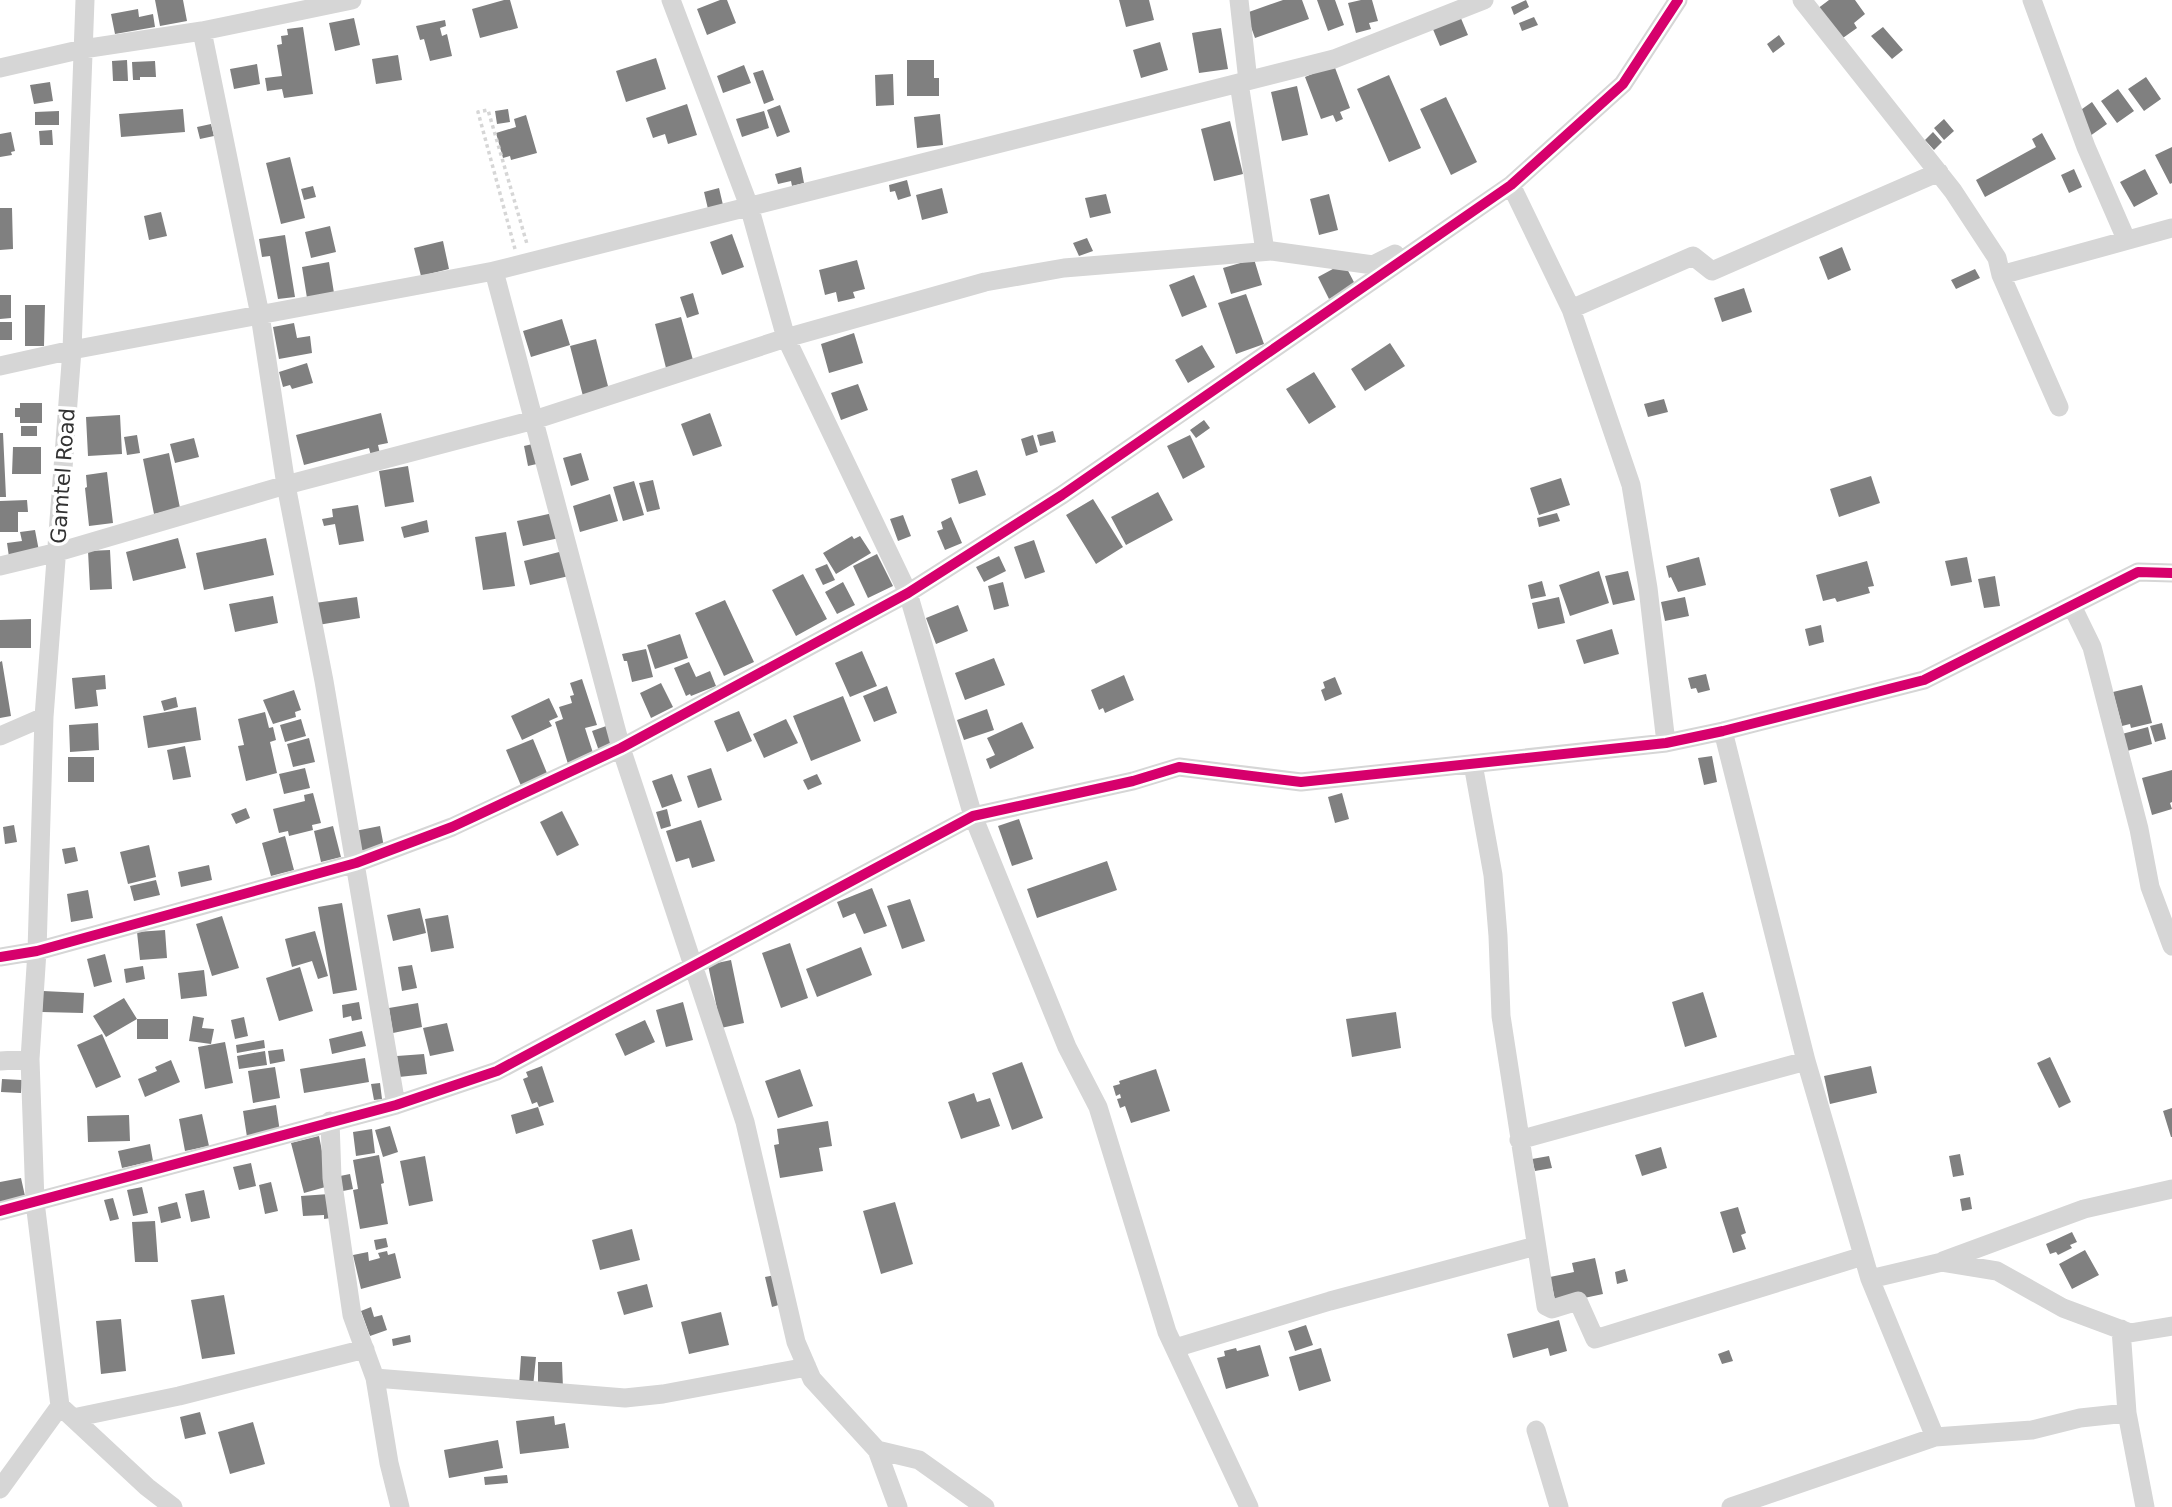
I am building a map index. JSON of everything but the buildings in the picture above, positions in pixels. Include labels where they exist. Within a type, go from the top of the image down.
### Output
[{"type":"street","name":"Gamtel Road","points":[[67,1412],[34,1202],[30,1059],[37,951],[44,717],[72,350],[85,0]]},
{"type":"street","points":[[0,68],[83,49],[202,31],[352,0]]},
{"type":"street","points":[[671,0],[749,206],[786,338],[908,593],[973,816],[1067,1047],[1098,1107],[1167,1332],[1249,1507]]},
{"type":"street","points":[[1239,0],[1243,82],[1265,251]]},
{"type":"street","points":[[0,957],[37,951],[356,863],[452,827],[621,748],[908,593],[1062,495],[1511,185],[1623,84],[1678,0]]},
{"type":"street","points":[[1802,0],[1939,172],[1997,258],[2001,275],[2059,407]]},
{"type":"street","points":[[2032,0],[2086,147],[2126,239]]},
{"type":"street","points":[[0,366],[72,350],[494,271],[1334,59],[1474,2]]},
{"type":"street","points":[[202,31],[260,315],[286,485],[356,863],[396,1105]]},
{"type":"street","points":[[1571,309],[1693,256],[1712,271],[1939,172]]},
{"type":"street","points":[[1511,185],[1571,309],[1631,485],[1648,589],[1666,743]]},
{"type":"street","points":[[0,566],[58,552],[286,485],[534,420],[786,338],[985,282],[1064,268],[1265,251],[1373,265],[1453,226]]},
{"type":"street","points":[[2001,275],[2172,228]]},
{"type":"street","points":[[494,271],[621,748],[745,1122],[796,1342],[812,1379],[877,1450],[898,1507]]},
{"type":"street","points":[[0,1211],[396,1105],[497,1071],[973,816],[1132,781],[1179,767],[1300,782],[1666,743],[1924,680],[2138,572],[2172,573]]},
{"type":"street","points":[[2073,606],[2092,647],[2139,829],[2150,887],[2172,946]]},
{"type":"street","points":[[0,736],[44,717]]},
{"type":"street","points":[[1723,731],[1806,1060],[1863,1256],[1935,1437]]},
{"type":"street","points":[[1473,764],[1493,875],[1502,1016],[1546,1306],[1552,1309],[1578,1301],[1595,1339],[1863,1256]]},
{"type":"street","points":[[0,1061],[30,1059]]},
{"type":"street","points":[[1519,1140],[1806,1060]]},
{"type":"street","points":[[330,1121],[332,1178],[352,1315],[375,1378],[389,1463],[400,1507]]},
{"type":"street","points":[[1870,1279],[1942,1262],[2084,1209],[2172,1189]]},
{"type":"street","points":[[1175,1348],[1330,1301],[1536,1246]]},
{"type":"street","points":[[1942,1262],[1997,1271],[2063,1308],[2130,1333],[2172,1326]]},
{"type":"street","points":[[2121,1329],[2127,1413],[2145,1507]]},
{"type":"street","points":[[0,1489],[67,1412],[179,1396],[365,1349]]},
{"type":"street","points":[[375,1378],[625,1398],[663,1394],[807,1367]]},
{"type":"street","points":[[67,1412],[147,1487],[173,1507]]},
{"type":"street","points":[[1731,1507],[1935,1437],[2032,1430],[2080,1418],[2127,1413]]},
{"type":"street","points":[[1536,1430],[1559,1507]]},
{"type":"street","points":[[877,1450],[919,1460],[985,1507]]},
{"type":"path","points":[[488,110],[525,263],[478,112],[488,110]]},
{"type":"cycle path","points":[[0,957],[37,951],[356,863],[452,827],[621,748],[908,593],[1062,495],[1511,185],[1623,84],[1678,0]]},
{"type":"cycle path","points":[[0,1211],[396,1105],[497,1071],[973,816],[1133,781],[1179,767],[1301,782],[1666,743],[1924,680],[2138,572],[2172,573]]}]
